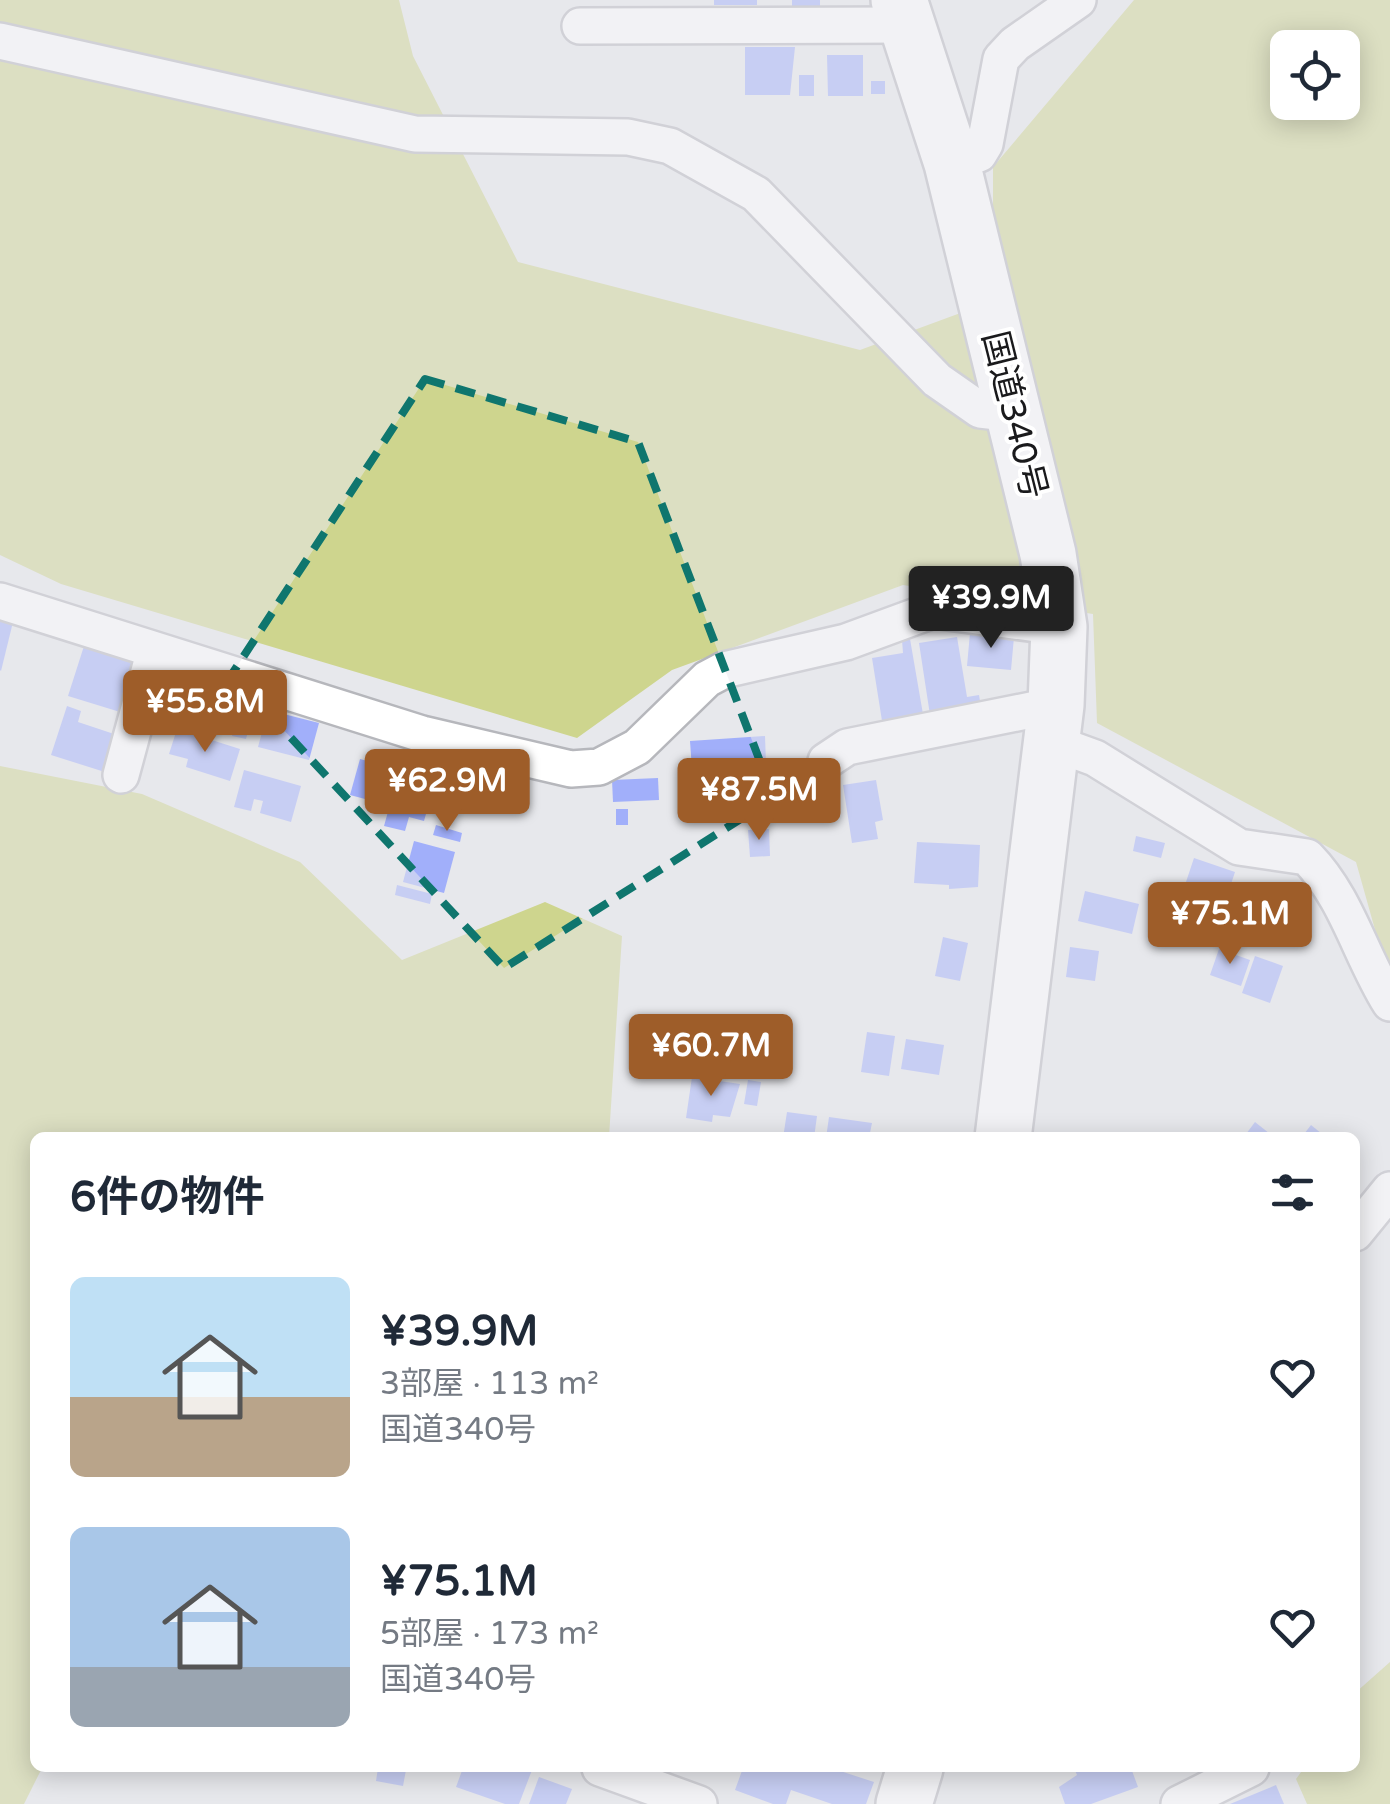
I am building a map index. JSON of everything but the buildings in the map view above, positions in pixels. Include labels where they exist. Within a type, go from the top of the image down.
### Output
[{"type":"highway","name":"国道340号","points":[[902,13],[952,163],[1048,554],[1058,627],[1054,723],[1004,1132]]},
{"type":"highway","points":[[904,1804],[914,1772]]},
{"type":"street","points":[[952,163],[979,154],[984,144],[1001,60],[1015,44],[1078,0]]},
{"type":"street","points":[[580,26],[902,13]]},
{"type":"street","points":[[0,41],[415,134],[628,137],[670,146],[756,194],[937,380],[980,410],[1015,414]]},
{"type":"street","points":[[0,601],[422,734],[572,769],[599,767],[637,747],[707,679],[724,670],[846,642],[932,610],[1058,627]]},
{"type":"street","points":[[122,774],[154,652]]},
{"type":"street","points":[[826,761],[847,747],[1054,723],[1095,758],[1240,848],[1306,857],[1337,893],[1367,965],[1390,1003]]},
{"type":"street","points":[[1360,1227],[1390,1190]]},
{"type":"street","points":[[611,1772],[698,1804]]},
{"type":"street","points":[[1179,1804],[1243,1772]]},
{"type":"highlighted area","points":[[425,379],[638,442],[774,798],[504,968],[232,674]]},
{"type":"green space","points":[[0,0],[399,0],[413,56],[518,262],[860,350],[993,301],[993,167],[1134,0],[1390,0],[1390,983],[1356,862],[1097,723],[1093,614],[903,585],[672,670],[577,738],[61,584],[0,555]]},
{"type":"green space","points":[[0,766],[142,794],[300,862],[402,960],[545,902],[622,936],[609,1132],[30,1132],[30,1772],[40,1772],[24,1804],[0,1804]]},
{"type":"green space","points":[[1390,1662],[1390,1804],[1307,1804],[1296,1779],[1301,1772],[1360,1772],[1360,1689]]}]
